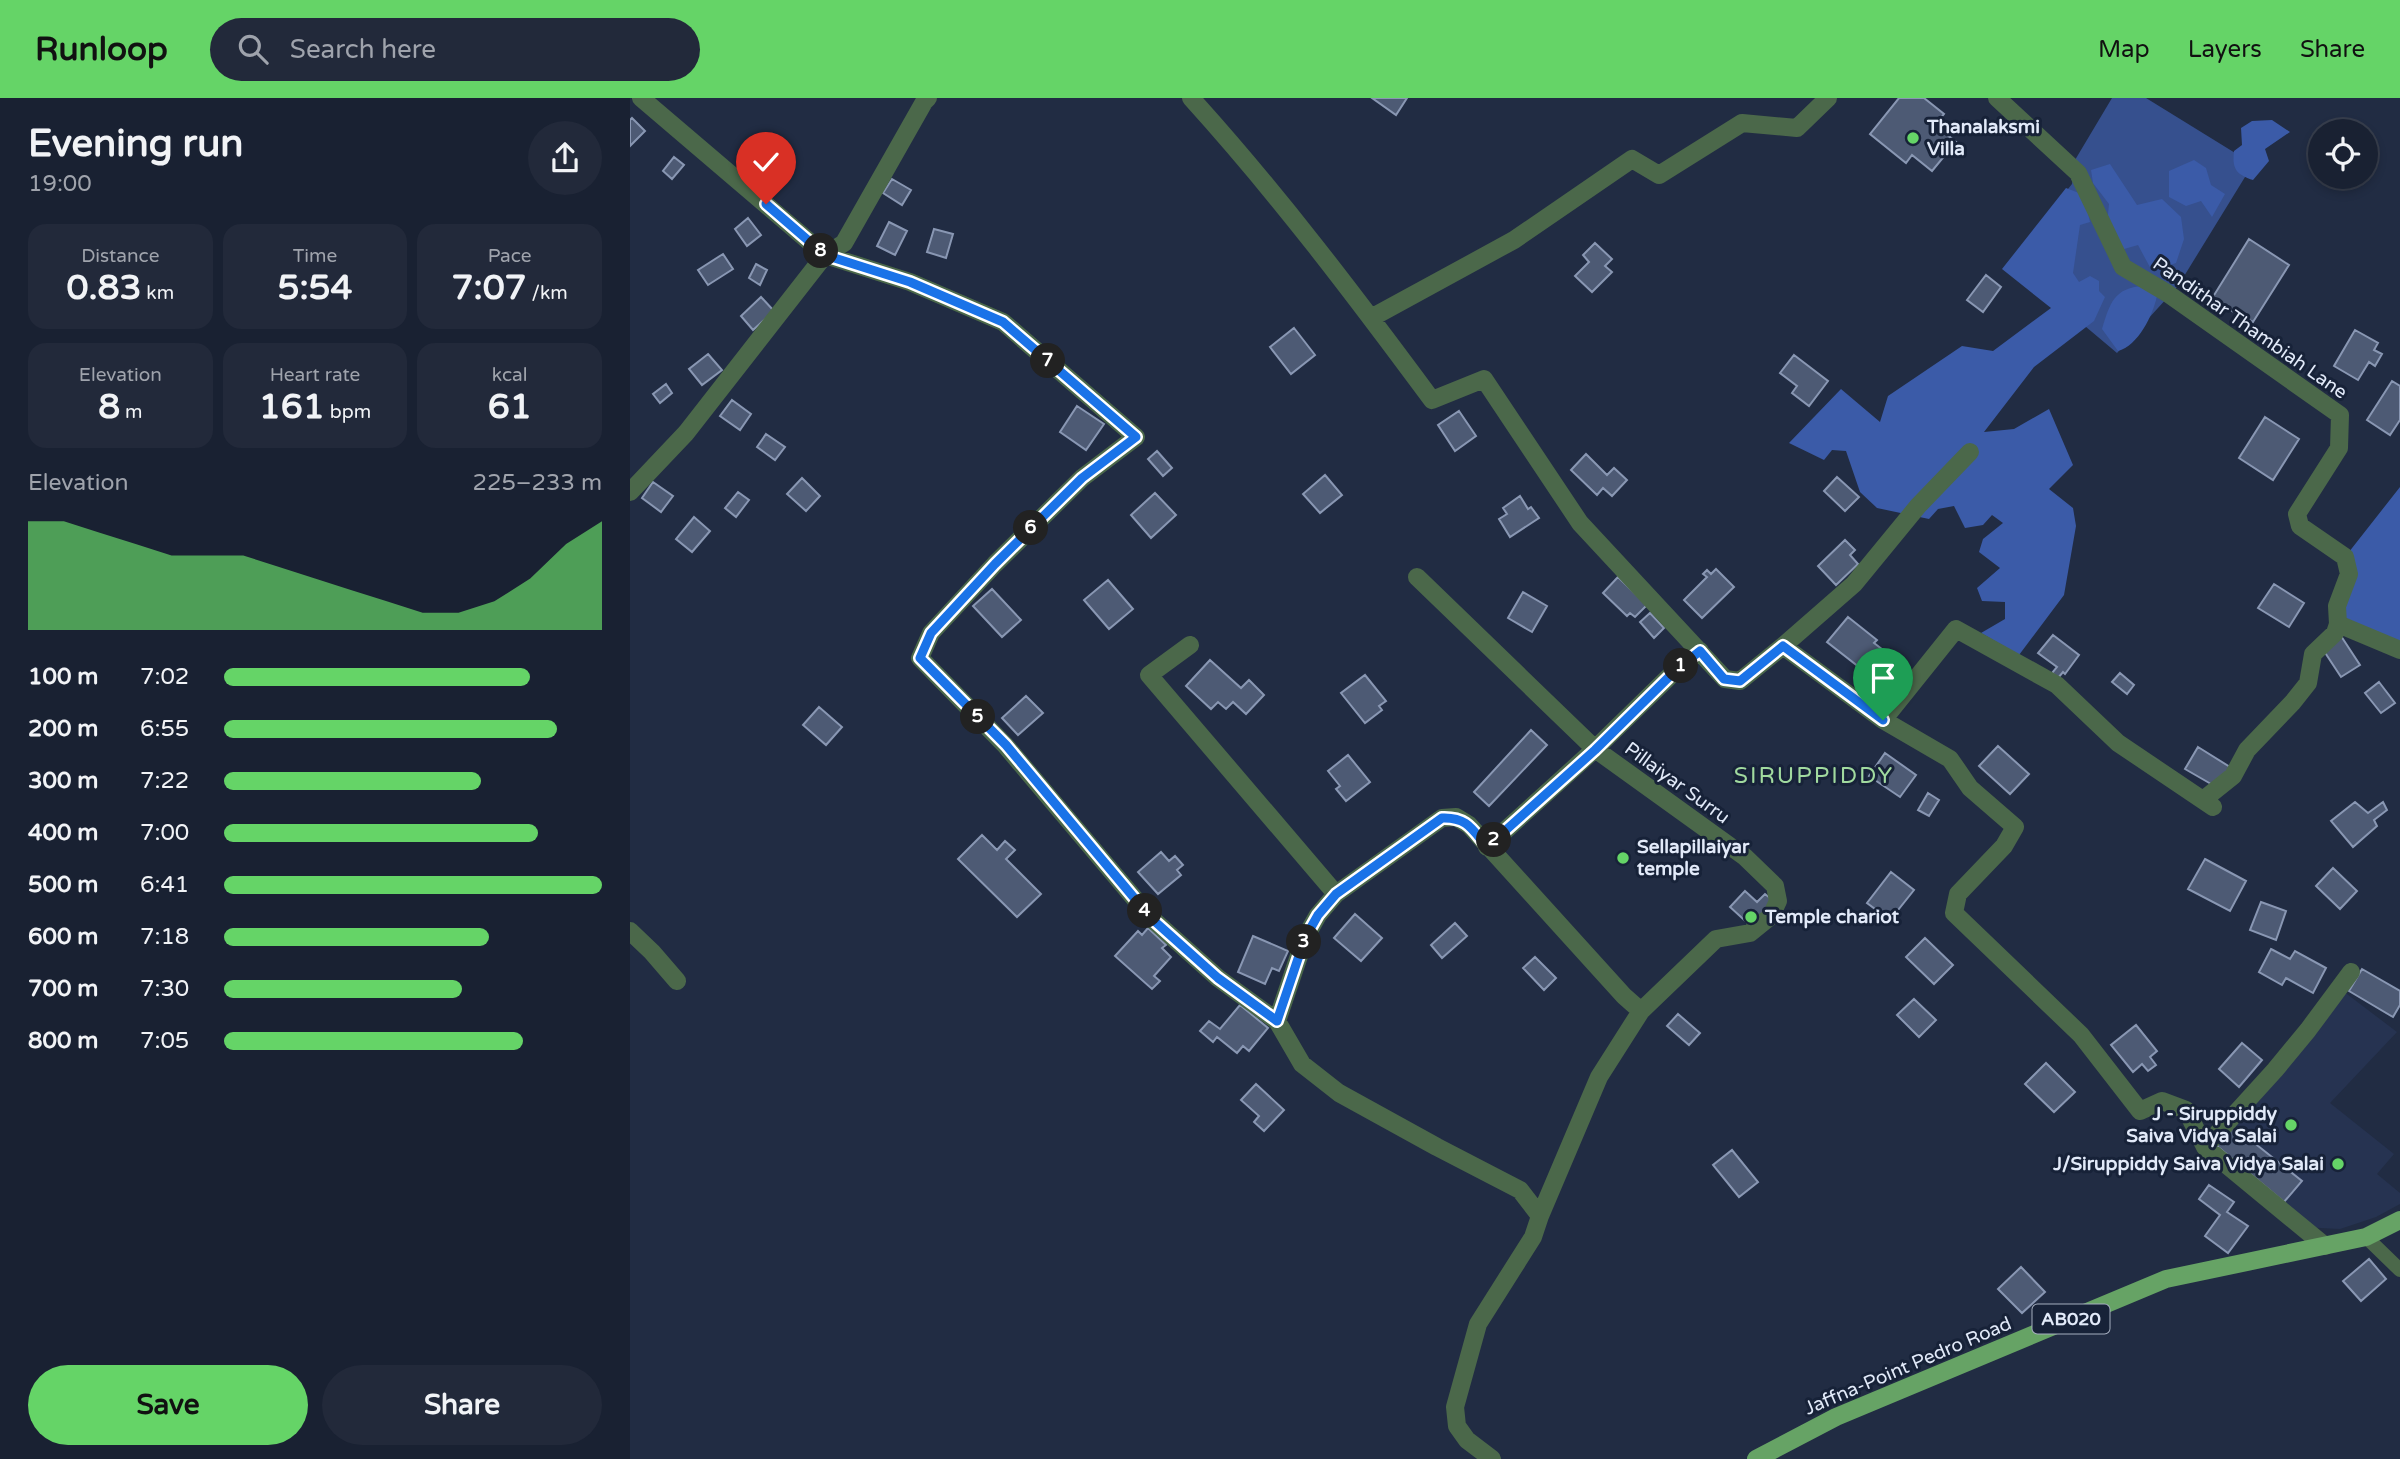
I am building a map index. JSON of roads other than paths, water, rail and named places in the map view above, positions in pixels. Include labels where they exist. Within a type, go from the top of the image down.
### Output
[{"type":"main road","name":"Jaffna-Point Pedro Road","points":[[1756,1459],[1836,1417],[2166,1279],[2366,1237],[2400,1220]]},
{"type":"street","points":[[641,98],[825,255],[910,282],[1003,322],[1136,437],[1082,478],[995,564],[931,633],[920,658],[1006,745],[1151,918],[1218,978],[1277,1021],[1302,1064],[1339,1093],[1520,1190],[1541,1216]]},
{"type":"street","points":[[630,492],[686,433],[825,255],[844,243],[928,98]]},
{"type":"street","points":[[1191,98],[1251,165],[1432,400],[1484,379],[1580,523],[1724,679],[1740,681],[1854,584],[1918,506],[1970,452]]},
{"type":"street","points":[[1371,318],[1514,240],[1632,159],[1659,175],[1742,123],[1797,128],[1828,98]]},
{"type":"street","name":"Pandithar Thambiah Lane","points":[[1997,98],[2078,173],[2123,267],[2167,293],[2340,415],[2339,448],[2297,514],[2300,526],[2346,557],[2349,574],[2337,606],[2338,624]]},
{"type":"street","name":"Pillaiyar Surru","points":[[1417,577],[1595,750],[1745,857],[1775,886],[1778,901],[1771,916],[1750,933],[1716,939],[1641,1011],[1599,1077],[1533,1237],[1478,1324],[1455,1407],[1457,1426],[1467,1440],[1492,1459]]},
{"type":"street","points":[[1883,720],[1956,629],[2057,685],[2118,743],[2208,803],[2233,776],[2246,750],[2308,683],[2313,654],[2335,633],[2338,624],[2400,650]]},
{"type":"street","points":[[1190,645],[1149,675],[1336,894]]},
{"type":"street","points":[[1783,646],[1883,720],[1950,760],[1970,788],[2015,827],[2004,846],[1958,894],[1955,914],[2081,1035],[2140,1111],[2162,1101],[2186,1110],[2205,1147],[2325,1246]]},
{"type":"street","name":"Pillaiyar Surru","points":[[1487,847],[1595,750],[1676,670],[1700,651]]},
{"type":"street","points":[[1277,1021],[1305,938],[1318,915],[1336,894],[1442,818],[1456,817],[1469,824],[1624,996],[1641,1011]]},
{"type":"street","points":[[630,930],[677,981]]},
{"type":"street","points":[[2205,1147],[2283,1060],[2351,972]]},
{"type":"street","points":[[2366,1237],[2400,1270]]},
{"type":"place","name":"Thanalaksmi Villa","points":[[1913,138]]},
{"type":"place","name":"Sellapillaiyar temple","points":[[1623,858]]},
{"type":"place","name":"Temple chariot","points":[[1751,917]]},
{"type":"place","name":"J - Siruppiddy Saiva Vidya Salai","points":[[2291,1125]]},
{"type":"place","name":"J/Siruppiddy Saiva Vidya Salai","points":[[2338,1164]]},
{"type":"district","name":"SIRUPPIDDY","points":[[1814,776]]}]
